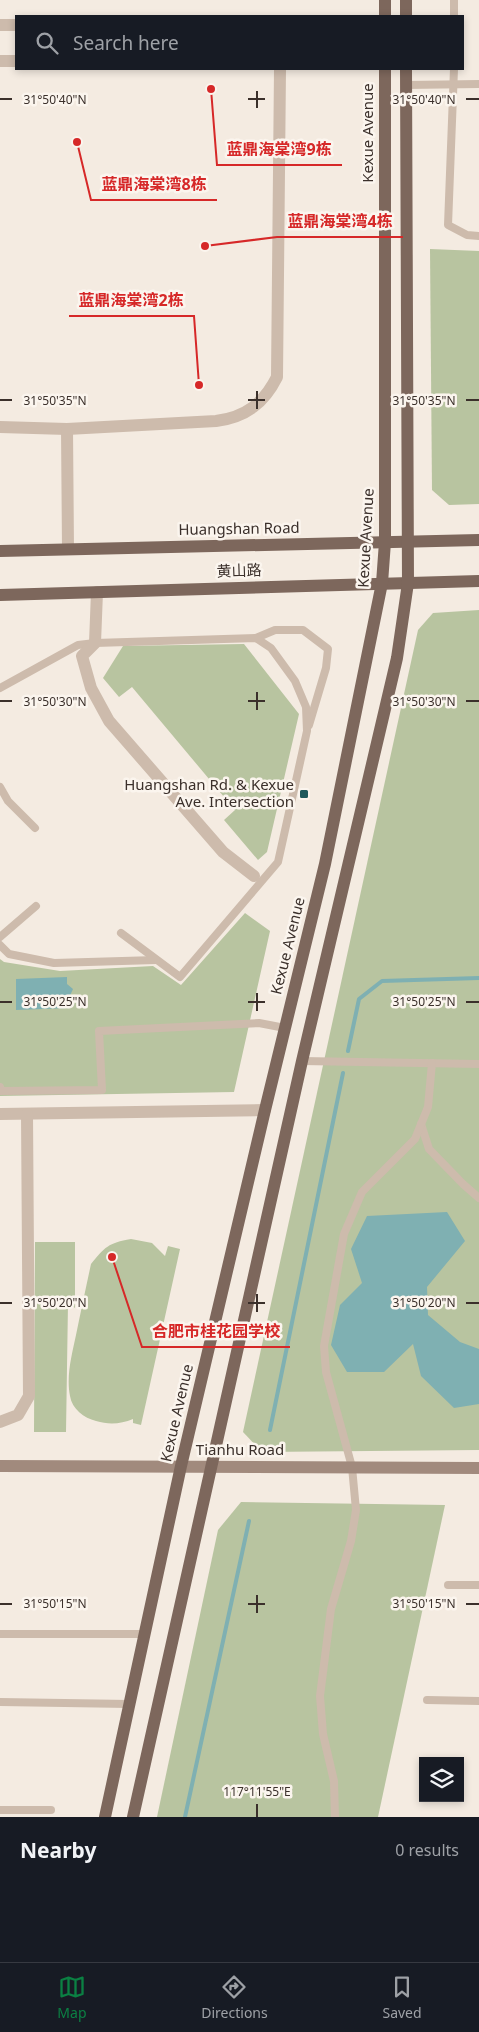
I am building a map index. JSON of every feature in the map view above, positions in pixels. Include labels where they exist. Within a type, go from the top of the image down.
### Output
[{"type":"main road","points":[[385,0],[385,15]]},
{"type":"main road","points":[[406,0],[406,15]]},
{"type":"main road","name":"Kexue Avenue","points":[[105,1817],[181,1466],[265,1110],[326,864],[382,583],[385,542],[385,70]]},
{"type":"main road","points":[[133,1817],[302,1061],[397,658],[408,582],[406,70]]},
{"type":"main road","name":"Huangshan Road","points":[[0,551],[479,540]]},
{"type":"main road","name":"黄山路","points":[[0,595],[479,581]]},
{"type":"street","points":[[0,25],[15,25]]},
{"type":"street","points":[[0,61],[15,61]]},
{"type":"street","points":[[0,427],[67,429],[232,419],[260,402],[270,392],[277,377],[280,70]]},
{"type":"street","points":[[67,429],[68,549]]},
{"type":"street","points":[[97,592],[95,643],[82,656],[91,688],[109,721],[223,852],[254,876]]},
{"type":"street","points":[[0,1114],[265,1110]]},
{"type":"street","points":[[0,1422],[18,1415],[29,1396],[27,1114]]},
{"type":"street","name":"Tianhu Road","points":[[0,1466],[479,1468]]},
{"type":"lane","points":[[454,0],[454,15]]},
{"type":"lane","points":[[454,70],[448,225],[467,235],[479,236]]},
{"type":"lane","points":[[406,85],[479,84]]},
{"type":"lane","points":[[0,688],[78,645],[256,638],[275,630],[303,630],[328,649],[326,668],[307,731],[278,862],[180,978],[121,933]]},
{"type":"lane","points":[[256,638],[271,648],[295,681],[306,707],[307,731]]},
{"type":"lane","points":[[1,792],[35,828]]},
{"type":"lane","points":[[0,937],[36,906]]},
{"type":"lane","points":[[0,945],[9,954],[54,963],[156,960]]},
{"type":"lane","points":[[0,1087],[1,1091],[102,1090],[100,1031],[259,1023],[285,1028]]},
{"type":"lane","points":[[302,1061],[479,1064]]},
{"type":"lane","points":[[335,1817],[334,1781],[324,1734],[320,1696],[331,1608],[351,1541],[356,1510],[352,1467],[326,1372],[324,1346],[344,1234],[362,1192],[415,1139],[428,1107],[432,1064]]},
{"type":"lane","points":[[421,1124],[429,1149],[462,1184],[479,1198]]},
{"type":"lane","points":[[448,1585],[479,1585]]},
{"type":"lane","points":[[0,1634],[145,1634]]},
{"type":"lane","points":[[427,1700],[479,1700]]},
{"type":"lane","points":[[0,1702],[130,1704]]},
{"type":"lane","points":[[0,1810],[51,1810]]},
{"type":"green space","points":[[430,249],[479,251],[479,504],[449,505],[432,490]]},
{"type":"green space","points":[[479,610],[479,1450],[262,1452],[243,1432],[418,630],[433,613]]},
{"type":"green space","points":[[244,644],[299,714],[267,852],[258,860],[224,820],[235,810],[132,687],[119,697],[103,678],[123,646]]},
{"type":"green space","points":[[245,913],[270,931],[234,1092],[0,1096],[0,959],[4,962],[60,971],[153,966],[181,985]]},
{"type":"green space","points":[[131,1239],[152,1243],[165,1256],[168,1246],[180,1249],[141,1425],[133,1423],[133,1419],[119,1423],[110,1423],[87,1418],[73,1405],[69,1388],[71,1357],[91,1264],[108,1247],[117,1242]]},
{"type":"green space","points":[[35,1242],[75,1242],[75,1308],[68,1303],[66,1432],[34,1432]]},
{"type":"green space","points":[[241,1502],[445,1505],[378,1817],[157,1817],[218,1530]]},
{"type":"water","points":[[67,977],[67,984],[73,989],[69,998],[70,1008],[16,1010],[16,979]]},
{"type":"water","points":[[447,1212],[465,1241],[427,1287],[428,1315],[460,1342],[479,1349],[479,1404],[454,1408],[421,1376],[413,1344],[384,1372],[347,1372],[331,1345],[340,1305],[362,1283],[351,1249],[367,1216]]},
{"type":"waterway","points":[[348,1051],[359,999],[382,981],[479,978]]},
{"type":"waterway","points":[[270,1430],[343,1073]]},
{"type":"waterway","points":[[185,1817],[249,1521]]},
{"type":"place","name":"蓝鼎海棠湾9栋","points":[[211,89]]},
{"type":"place","name":"蓝鼎海棠湾8栋","points":[[77,142]]},
{"type":"place","name":"蓝鼎海棠湾4栋","points":[[205,246]]},
{"type":"place","name":"蓝鼎海棠湾2栋","points":[[199,385]]},
{"type":"place","name":"Huangshan Rd. & Kexue Ave. Intersection","points":[[304,794]]},
{"type":"place","name":"合肥市桂花园学校","points":[[112,1257]]}]
